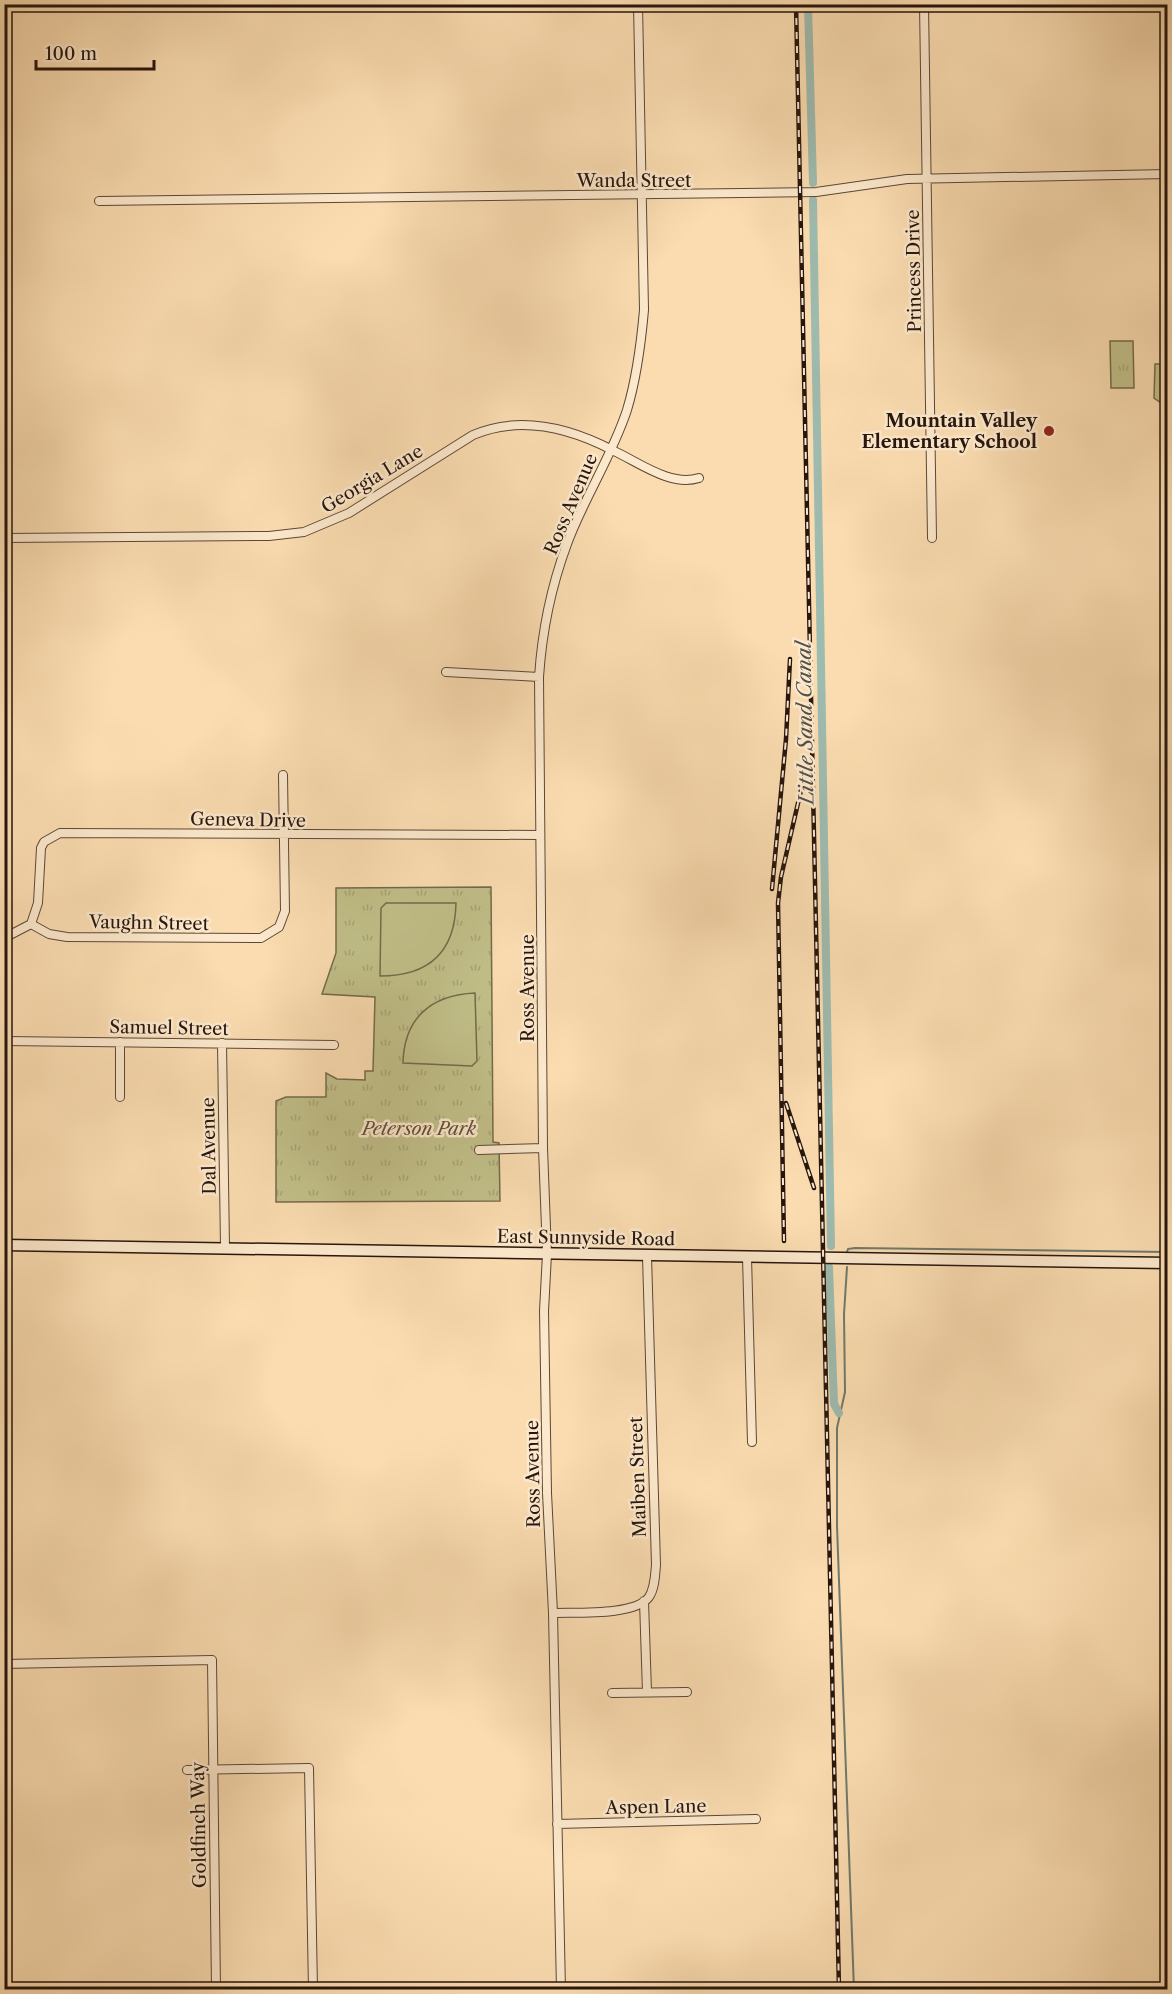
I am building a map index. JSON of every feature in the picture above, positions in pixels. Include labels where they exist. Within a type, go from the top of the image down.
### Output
[{"type":"main road","name":"East Sunnyside Road","points":[[4,1245],[1167,1263]]},
{"type":"street","name":"Ross Avenue","points":[[561,1989],[544,1311],[547,1254],[543,1148],[538,677],[541,637],[567,544],[612,449],[627,410],[641,340],[644,310],[643,195],[638,4]]},
{"type":"street","name":"Princess Drive","points":[[924,4],[932,538]]},
{"type":"street","name":"Wanda Street","points":[[99,201],[816,192],[873,182],[927,179],[1167,174]]},
{"type":"street","name":"Georgia Lane","points":[[4,538],[269,536],[304,532],[349,513],[473,435],[506,425],[550,427],[612,449],[673,479],[687,482],[699,478]]},
{"type":"street","points":[[446,672],[538,677]]},
{"type":"street","points":[[283,775],[284,836]]},
{"type":"street","name":"Geneva Drive","points":[[31,924],[38,903],[41,848],[44,842],[60,832],[284,836],[539,835]]},
{"type":"street","name":"Vaughn Street","points":[[31,924],[49,934],[67,937],[261,938],[279,927],[285,911],[284,836]]},
{"type":"street","points":[[4,938],[31,924]]},
{"type":"street","name":"Samuel Street","points":[[4,1041],[334,1045]]},
{"type":"street","points":[[120,1042],[120,1097]]},
{"type":"street","name":"Dal Avenue","points":[[222,1043],[225,1248]]},
{"type":"street","points":[[479,1150],[543,1148]]},
{"type":"street","name":"Maiben Street","points":[[644,1601],[652,1589],[656,1565],[647,1256]]},
{"type":"street","points":[[747,1257],[752,1442]]},
{"type":"street","points":[[553,1613],[627,1609],[644,1601],[647,1692]]},
{"type":"street","name":"Goldfinch Way","points":[[4,1664],[212,1660],[216,1989]]},
{"type":"street","points":[[612,1693],[687,1692]]},
{"type":"street","points":[[188,1770],[309,1768],[313,1989]]},
{"type":"street","name":"Aspen Lane","points":[[557,1824],[756,1820]]},
{"type":"green space","points":[[1110,341],[1133,341],[1134,388],[1111,388]]},
{"type":"green space","points":[[1155,364],[1167,364],[1167,407],[1154,398]]},
{"type":"green space","name":"Peterson Park","points":[[491,887],[493,1142],[499,1143],[500,1201],[276,1202],[276,1101],[286,1097],[326,1097],[326,1073],[337,1079],[365,1080],[365,1071],[373,1071],[375,997],[322,994],[336,953],[336,888]]},
{"type":"green space","points":[[386,903],[456,903],[451,936],[436,958],[412,972],[380,976],[381,908]]},
{"type":"green space","points":[[475,993],[477,1061],[472,1066],[403,1063],[408,1033],[423,1012],[445,998]]},
{"type":"waterway","name":"Little Sand Canal","points":[[808,4],[813,183]]},
{"type":"waterway","name":"Little Sand Canal","points":[[813,200],[831,1246]]},
{"type":"waterway","points":[[847,1252],[848,1249],[855,1248],[1168,1252]]},
{"type":"waterway","points":[[829,1267],[834,1404],[839,1413]]},
{"type":"waterway","points":[[847,1267],[844,1314],[845,1392],[837,1428],[837,1526],[854,1990]]},
{"type":"railway","points":[[796,4],[839,1990]]},
{"type":"railway","points":[[772,889],[786,739],[790,659]]},
{"type":"railway","points":[[784,1241],[778,903],[781,877],[807,764]]},
{"type":"railway","points":[[786,1103],[814,1188]]},
{"type":"place","name":"Mountain Valley Elementary School","points":[[1049,431]]}]
